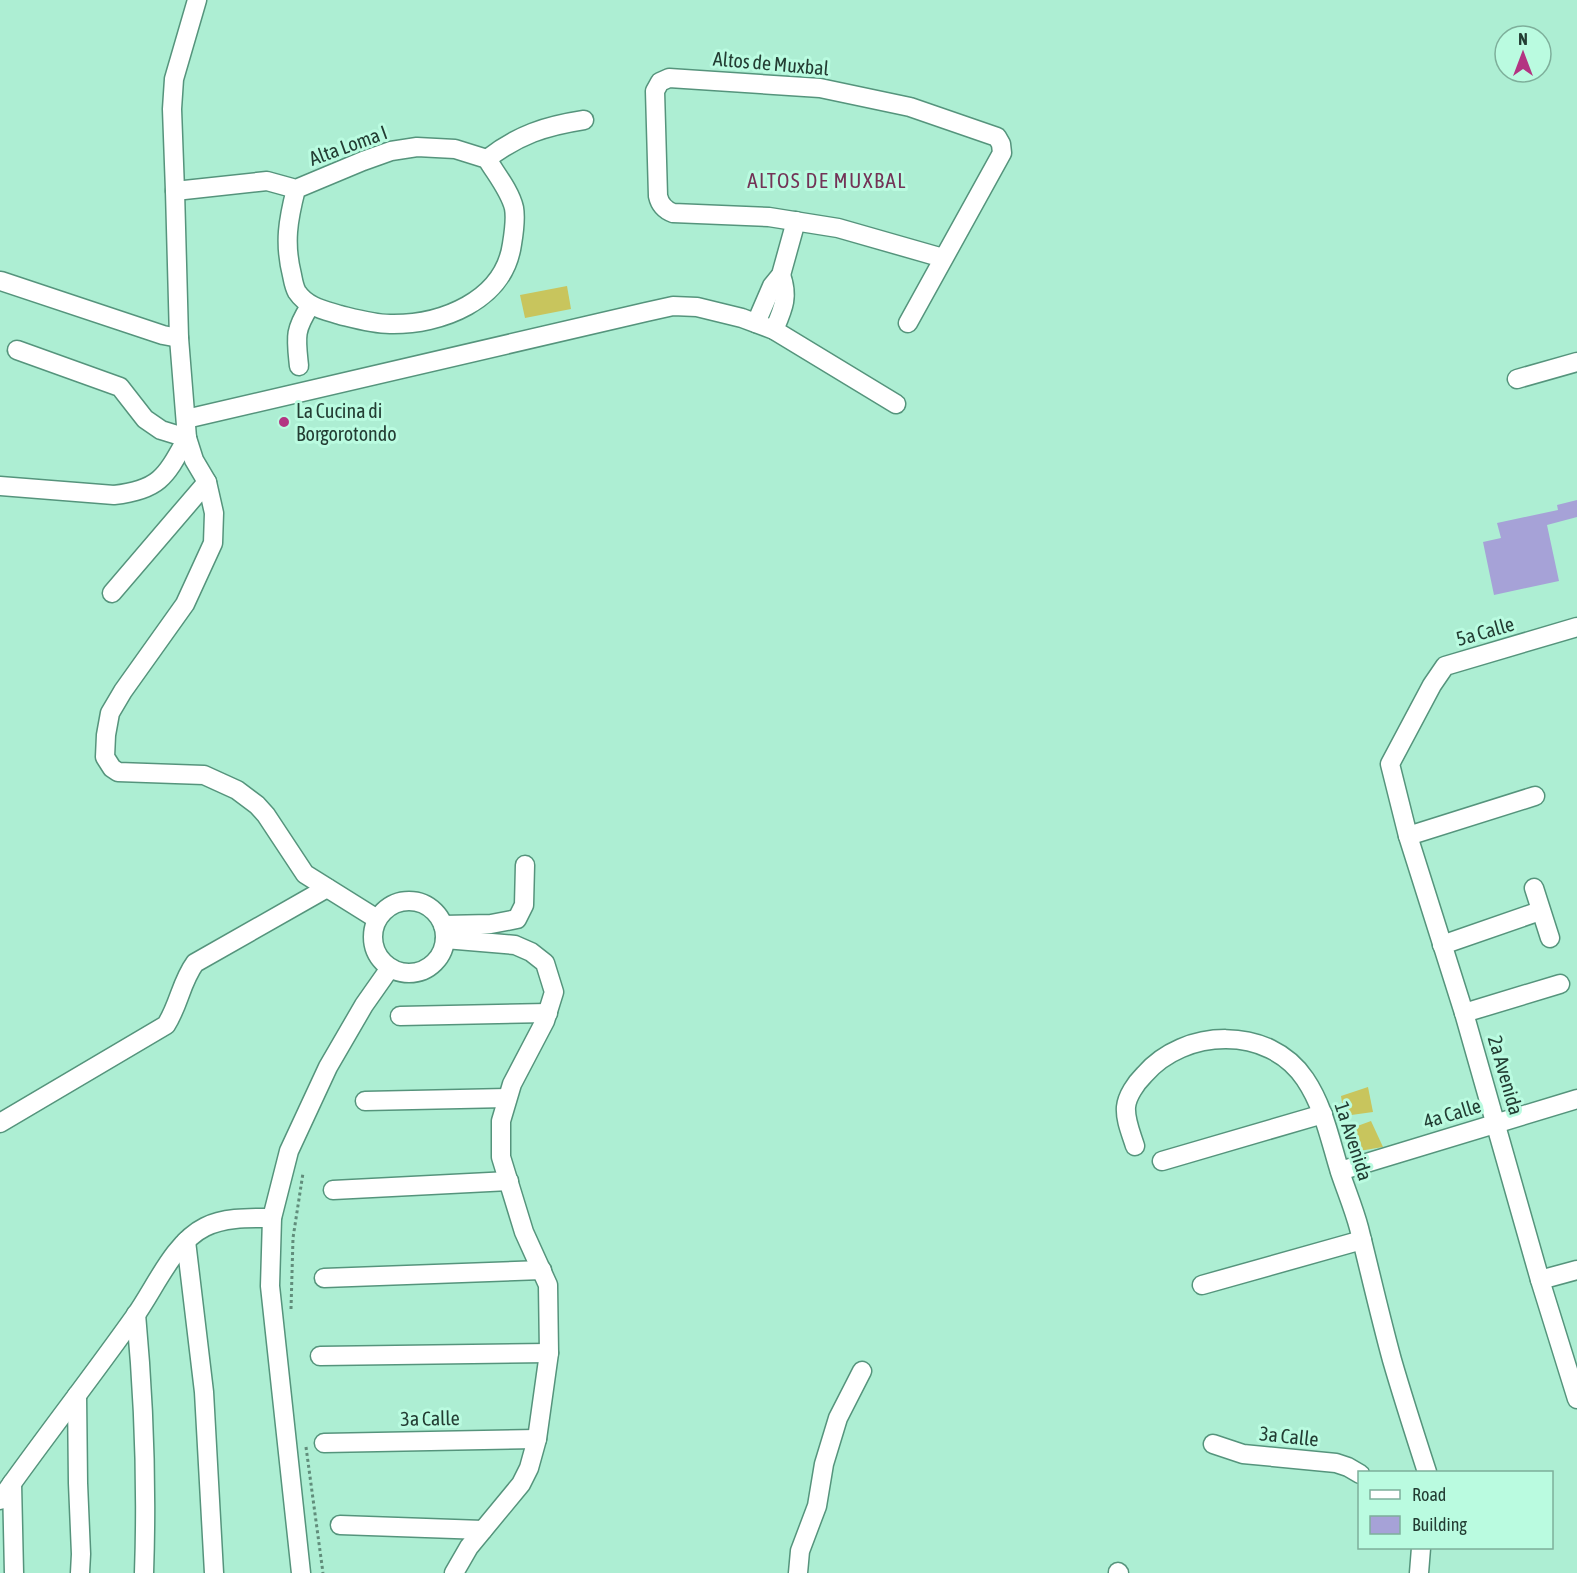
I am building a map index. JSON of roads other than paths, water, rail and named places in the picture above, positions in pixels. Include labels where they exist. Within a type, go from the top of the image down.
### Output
[{"type":"street","points":[[197,0],[174,79],[172,108],[179,338],[187,438],[194,460],[207,482],[214,513],[213,543],[185,603],[110,713],[105,757],[108,764],[118,772],[204,775],[237,790],[266,815],[305,874],[377,919]]},
{"type":"street","name":"Altos de Muxbal","points":[[908,323],[1002,153],[997,137],[910,107],[820,88],[669,78],[660,82],[655,91],[658,196],[663,207],[674,213],[769,217],[838,228],[943,258]]},
{"type":"street","points":[[299,366],[296,339],[298,324],[310,306],[359,320],[388,324],[414,323],[438,318],[459,310],[480,298],[497,282],[505,269],[511,252],[514,228],[514,207],[487,159],[507,144],[527,134],[556,124],[584,120]]},
{"type":"street","name":"Alta Loma I","points":[[175,190],[267,181],[296,189],[363,160],[391,151],[439,147],[487,159]]},
{"type":"street","name":"Alta Loma I","points":[[296,189],[288,220],[286,245],[296,291],[310,306]]},
{"type":"street","points":[[756,323],[772,286],[780,275],[796,221]]},
{"type":"street","points":[[774,330],[783,308],[786,289],[780,275]]},
{"type":"street","points":[[1,281],[179,338]]},
{"type":"street","points":[[186,419],[673,306],[697,307],[774,330],[896,404]]},
{"type":"street","points":[[17,350],[120,387],[145,419],[161,430],[187,438]]},
{"type":"street","points":[[1517,379],[1577,362]]},
{"type":"street","points":[[0,486],[114,495],[130,493],[156,484],[170,467],[187,438]]},
{"type":"street","points":[[112,592],[207,482]]},
{"type":"street","name":"5a Calle","points":[[1390,764],[1432,685],[1446,666],[1577,627]]},
{"type":"street","name":"2a Avenida","points":[[1390,764],[1408,836],[1464,1013],[1540,1280],[1573,1375],[1577,1400]]},
{"type":"street","points":[[1408,836],[1535,795]]},
{"type":"street","points":[[444,932],[517,919],[524,905],[525,865]]},
{"type":"street","points":[[0,1123],[166,1024],[175,1011],[182,985],[195,963],[327,888]]},
{"type":"street","points":[[1534,888],[1550,938]]},
{"type":"street","points":[[412,902],[425,905],[436,914],[444,932],[441,953],[432,965],[419,972],[404,974],[390,968],[379,959],[373,946],[373,932],[377,919],[386,909],[399,903],[412,902]]},
{"type":"street","points":[[1442,945],[1540,911]]},
{"type":"street","points":[[444,932],[515,945],[531,952],[545,963],[554,992],[545,1021],[512,1084],[501,1121],[501,1157],[524,1232],[548,1285],[549,1353],[537,1439],[529,1468],[521,1484],[469,1547],[454,1573]]},
{"type":"street","points":[[301,1573],[270,1286],[272,1218],[289,1151],[323,1078],[364,1005],[390,968]]},
{"type":"street","points":[[1464,1013],[1560,984]]},
{"type":"street","points":[[400,1016],[548,1013]]},
{"type":"street","name":"1a Avenida","points":[[1135,1146],[1127,1122],[1126,1105],[1135,1087],[1152,1066],[1163,1057],[1192,1043],[1250,1042],[1276,1050],[1297,1067],[1315,1094],[1323,1114],[1362,1240],[1392,1359],[1426,1471]]},
{"type":"street","points":[[365,1101],[507,1098]]},
{"type":"street","name":"4a Calle","points":[[1340,1171],[1577,1099]]},
{"type":"street","points":[[1162,1161],[1323,1114]]},
{"type":"street","points":[[333,1190],[509,1181]]},
{"type":"street","points":[[0,1500],[136,1314],[186,1241],[205,1227],[225,1221],[272,1218]]},
{"type":"street","points":[[1202,1285],[1362,1240]]},
{"type":"street","points":[[186,1241],[204,1392],[214,1573]]},
{"type":"street","points":[[324,1278],[542,1270]]},
{"type":"street","points":[[1540,1280],[1577,1270]]},
{"type":"street","points":[[136,1314],[143,1389],[144,1573]]},
{"type":"street","points":[[320,1356],[549,1353]]},
{"type":"street","points":[[798,1573],[800,1551],[817,1506],[824,1464],[838,1418],[862,1371]]},
{"type":"street","points":[[77,1395],[80,1573]]},
{"type":"street","name":"3a Calle","points":[[324,1443],[537,1439]]},
{"type":"street","name":"3a Calle","points":[[1213,1444],[1243,1454],[1336,1463],[1358,1473]]},
{"type":"street","points":[[12,1483],[14,1573]]},
{"type":"street","points":[[340,1525],[483,1530]]},
{"type":"street","points":[[1419,1573],[1420,1549]]},
{"type":"place","name":"La Cucina di Borgorotondo","points":[[284,422]]},
{"type":"district","name":"ALTOS DE MUXBAL","points":[[827,180]]}]
